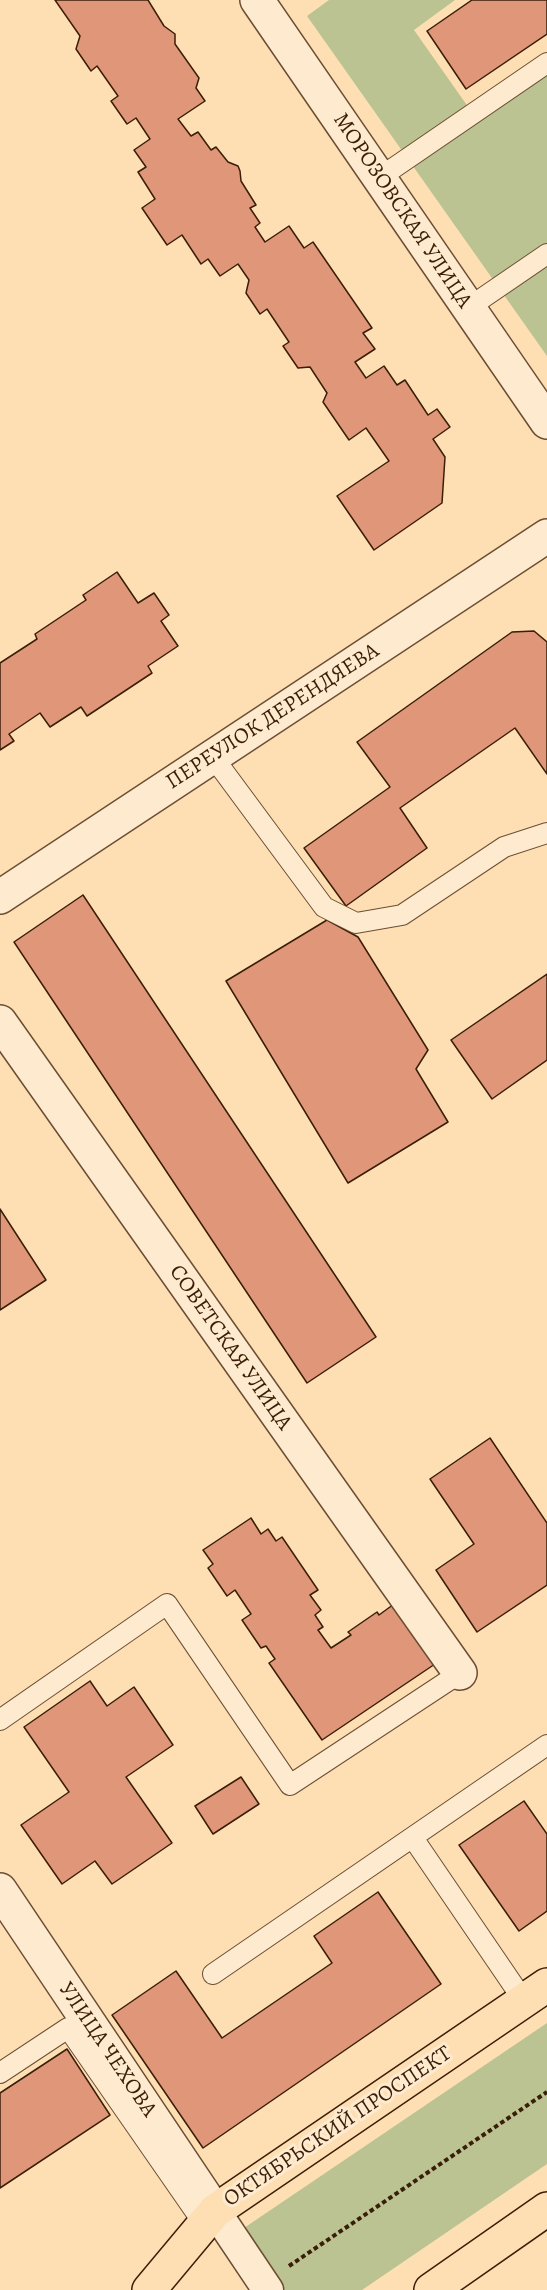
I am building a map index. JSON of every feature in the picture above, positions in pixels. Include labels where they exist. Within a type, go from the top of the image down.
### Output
[{"type":"main road","name":"ОКТЯБРЬСКИЙ ПРОСПЕКТ","points":[[155,2286],[209,2217],[536,1993]]},
{"type":"main road","points":[[431,2290],[547,2210]]},
{"type":"street","name":"МОРОЗОВСКАЯ УЛИЦА","points":[[269,4],[379,178],[547,422]]},
{"type":"street","name":"ПЕРЕУЛОК ДЕРЕНДЯЕВА","points":[[0,897],[547,536]]},
{"type":"street","name":"СОВЕТСКАЯ УЛИЦА","points":[[0,1022],[460,1673]]},
{"type":"street","name":"УЛИЦА ЧЕХОВА","points":[[0,1890],[209,2217]]},
{"type":"street","points":[[209,2217],[267,2287]]},
{"type":"lane","points":[[379,178],[547,63]]},
{"type":"lane","points":[[468,308],[547,254]]},
{"type":"lane","points":[[213,757],[324,907],[356,923],[402,915],[504,847],[547,833]]},
{"type":"lane","points":[[0,1720],[167,1604],[290,1785],[460,1673]]},
{"type":"lane","points":[[213,1974],[547,1745]]},
{"type":"lane","points":[[412,1838],[536,1993]]},
{"type":"lane","points":[[0,2073],[68,2028],[209,2217]]},
{"type":"path","points":[[267,2287],[547,2092]]},
{"type":"green space","points":[[329,0],[455,0],[414,30],[471,111],[547,58],[547,356],[307,16]]},
{"type":"green space","points":[[547,2023],[547,2164],[362,2290],[282,2290],[241,2230]]},
{"type":"building","points":[[55,0],[148,0],[164,26],[175,34],[175,44],[199,78],[196,88],[205,101],[178,119],[191,136],[198,132],[211,150],[216,147],[228,162],[238,166],[241,181],[256,205],[250,208],[260,223],[255,227],[265,242],[289,226],[304,248],[313,242],[372,328],[363,333],[375,349],[355,362],[366,378],[384,366],[397,385],[405,380],[428,415],[437,409],[450,427],[433,439],[445,457],[442,503],[374,550],[337,496],[389,461],[366,428],[349,440],[323,402],[327,393],[310,367],[298,368],[283,346],[289,342],[267,309],[260,314],[246,293],[249,280],[238,264],[220,276],[208,259],[201,264],[182,235],[167,245],[142,208],[155,199],[138,172],[146,167],[134,150],[150,139],[136,118],[127,124],[111,101],[118,96],[97,66],[91,71],[76,49],[80,36]]},
{"type":"building","points":[[472,0],[547,0],[547,34],[466,89],[427,31]]},
{"type":"building","points":[[117,572],[138,603],[154,593],[169,615],[161,621],[178,646],[148,666],[152,673],[87,716],[81,707],[50,727],[40,713],[9,734],[14,741],[0,750],[0,663],[37,639],[35,634],[86,600],[83,595]]},
{"type":"building","points":[[534,631],[547,642],[547,774],[515,728],[400,808],[427,848],[346,906],[304,848],[390,787],[357,742],[512,632]]},
{"type":"building","points":[[83,895],[376,1337],[307,1383],[14,942]]},
{"type":"building","points":[[327,920],[358,937],[428,1050],[416,1069],[448,1122],[348,1183],[226,981]]},
{"type":"building","points":[[547,974],[547,1060],[492,1099],[451,1040]]},
{"type":"building","points":[[0,1209],[46,1280],[0,1310]]},
{"type":"building","points":[[490,1438],[547,1523],[547,1585],[477,1632],[436,1570],[474,1544],[430,1479]]},
{"type":"building","points":[[251,1518],[261,1534],[268,1529],[276,1541],[282,1537],[318,1590],[310,1595],[321,1610],[315,1615],[323,1627],[318,1630],[331,1648],[351,1635],[348,1632],[377,1612],[379,1615],[394,1604],[435,1664],[322,1740],[269,1663],[275,1659],[266,1646],[261,1648],[242,1620],[251,1614],[235,1590],[227,1596],[208,1568],[213,1564],[203,1550]]},
{"type":"building","points":[[90,1681],[107,1706],[134,1687],[173,1745],[126,1777],[172,1843],[112,1884],[95,1861],[62,1884],[21,1825],[69,1792],[24,1727]]},
{"type":"building","points":[[241,1777],[259,1804],[213,1834],[195,1806]]},
{"type":"building","points":[[524,1801],[547,1834],[547,1911],[519,1931],[459,1845]]},
{"type":"building","points":[[378,1892],[441,1984],[203,2148],[112,2015],[176,1971],[222,2038],[332,1963],[314,1936]]},
{"type":"building","points":[[67,2049],[110,2115],[0,2188],[0,2093]]}]
